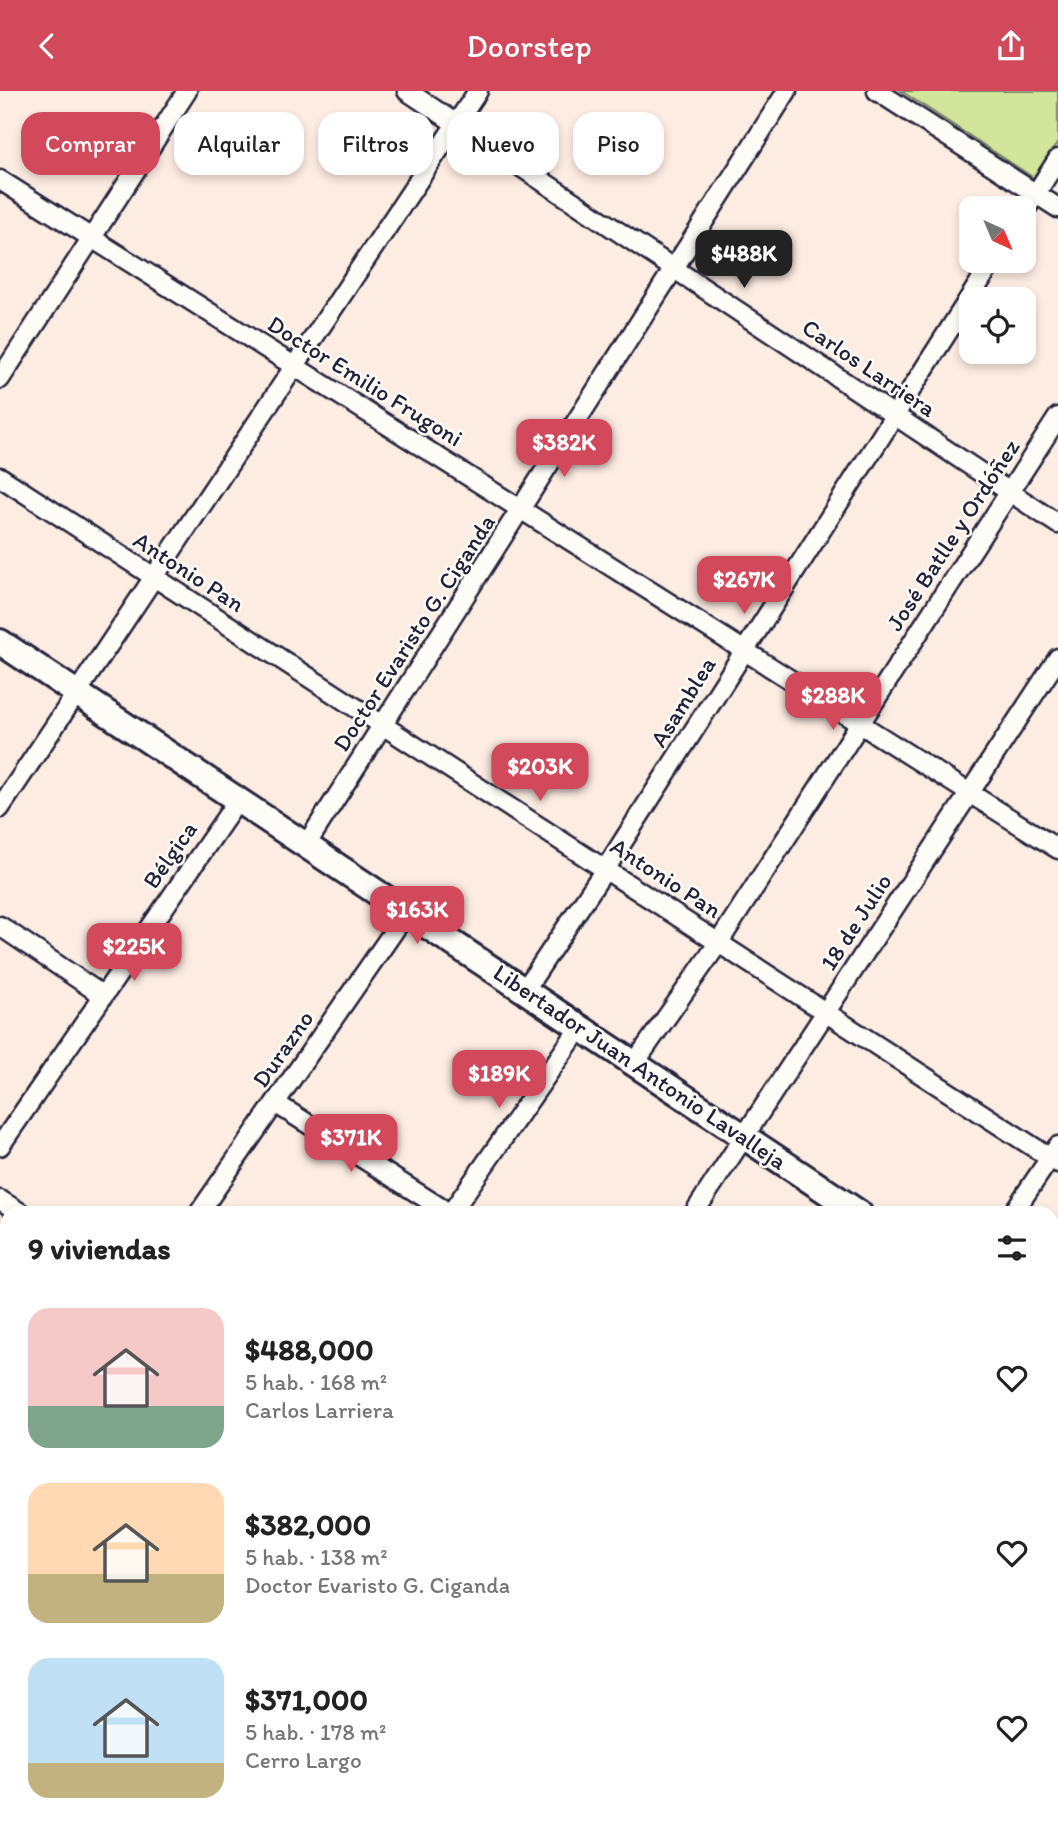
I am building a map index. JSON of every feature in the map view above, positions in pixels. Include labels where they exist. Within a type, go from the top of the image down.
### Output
[{"type":"street","points":[[0,379],[187,91]]},
{"type":"street","name":"Carlos Larriera","points":[[407,91],[447,118]]},
{"type":"street","points":[[464,112],[478,91]]},
{"type":"street","name":"Doctor Evaristo G. Ciganda","points":[[306,845],[677,268],[787,91]]},
{"type":"street","points":[[877,91],[1058,208]]},
{"type":"street","points":[[0,808],[447,138]]},
{"type":"street","points":[[1035,194],[1058,159]]},
{"type":"street","name":"Carlos Larriera","points":[[534,175],[1058,524]]},
{"type":"street","name":"Doctor Emilio Frugoni","points":[[0,180],[1058,849]]},
{"type":"street","name":"Asamblea","points":[[524,991],[606,869],[985,273]]},
{"type":"street","name":"José Batlle y Ordóñez","points":[[634,1064],[719,942],[1058,417]]},
{"type":"street","name":"Antonio Pan","points":[[0,477],[827,1014],[1055,1155]]},
{"type":"street","name":"Libertador Juan Antonio Lavalleja","points":[[0,642],[848,1206]]},
{"type":"street","name":"18 de Julio","points":[[699,1206],[746,1138],[1058,658]]},
{"type":"street","name":"Bélgica","points":[[0,1146],[238,800]]},
{"type":"street","name":"Durazno","points":[[204,1206],[407,912]]},
{"type":"street","points":[[0,926],[102,995]]},
{"type":"street","points":[[455,1206],[579,1029]]},
{"type":"street","points":[[275,1103],[439,1206]]},
{"type":"street","points":[[1018,1206],[1055,1155]]},
{"type":"green space","points":[[901,91],[1058,91],[1058,142],[1034,178]]}]
